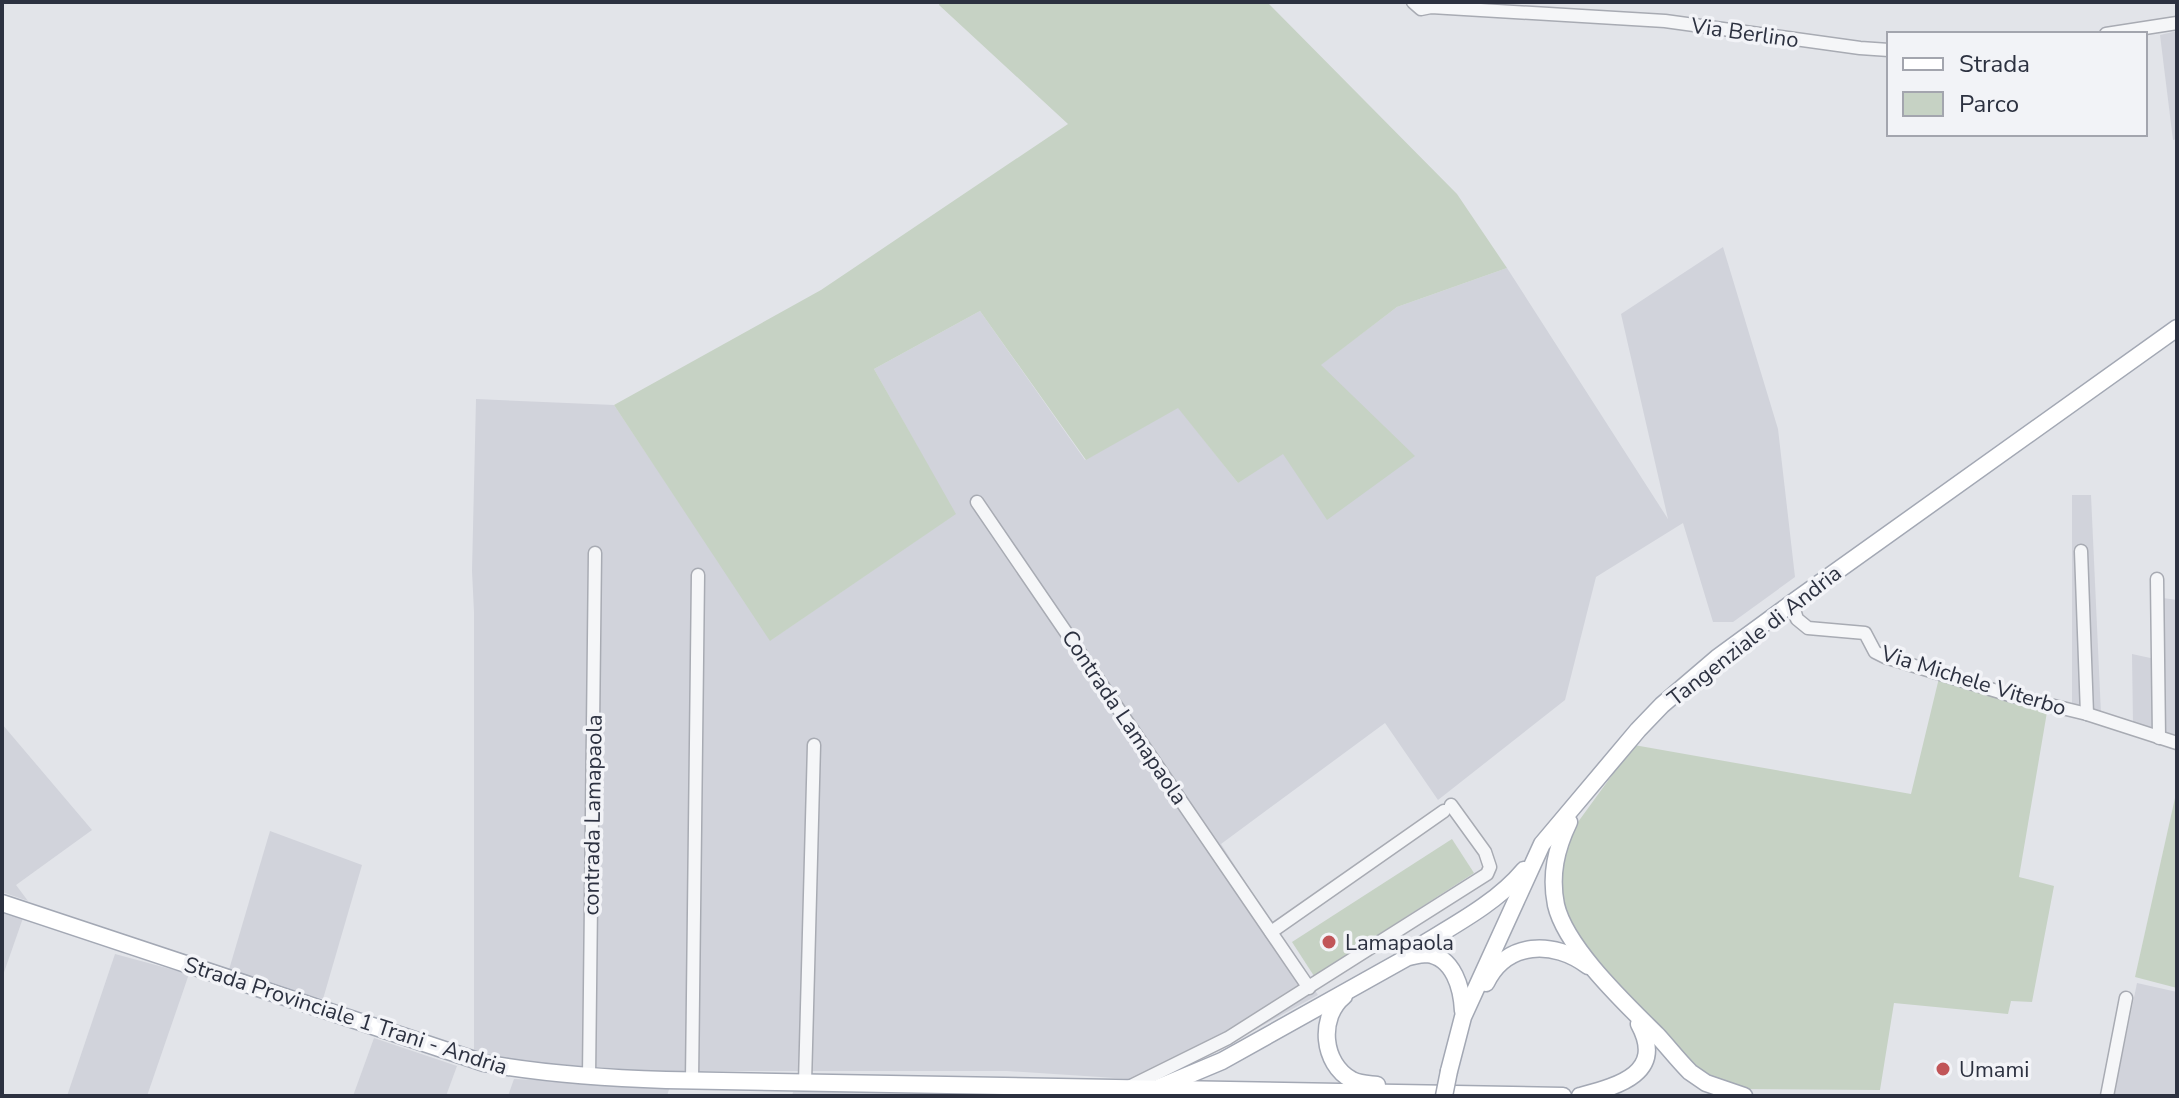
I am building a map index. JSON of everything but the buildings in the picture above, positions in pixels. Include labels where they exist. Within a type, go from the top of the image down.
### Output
[{"type":"main road","name":"Tangenziale di Andria","points":[[1444,1096],[1463,1017],[1542,844],[1638,730],[1717,658],[2177,328]]},
{"type":"main road","points":[[1590,786],[1577,802],[1554,859],[1553,885],[1557,908],[1567,931],[1598,974],[1682,1064],[1698,1078],[1744,1096]]},
{"type":"main road","points":[[1159,1090],[1222,1061],[1378,972],[1498,895],[1515,881],[1538,853]]},
{"type":"main road","name":"Strada Provinciale 1 Trani - Andria","points":[[2,903],[484,1063],[530,1072],[692,1081],[1356,1095],[1563,1096]]},
{"type":"main road","points":[[1454,1045],[1490,975],[1513,955],[1537,948],[1555,949],[1577,958],[1598,974]]},
{"type":"main road","points":[[1378,972],[1408,957],[1426,954],[1440,958],[1452,969],[1460,988],[1463,1017]]},
{"type":"main road","points":[[1361,982],[1338,1001],[1329,1016],[1326,1036],[1329,1054],[1351,1080],[1418,1093]]},
{"type":"main road","points":[[1580,1096],[1622,1083],[1640,1069],[1647,1048],[1646,1036],[1633,1012]]},
{"type":"main road","points":[[1159,1090],[1183,1096]]},
{"type":"main road","points":[[1510,1095],[1516,1096]]},
{"type":"street","name":"Via Berlino","points":[[1413,2],[1421,9],[1431,7],[1665,21],[1887,50]]},
{"type":"street","points":[[2119,32],[2177,23]]},
{"type":"street","name":"Contrada Lamapaola","points":[[977,502],[1309,988]]},
{"type":"street","points":[[2081,551],[2087,714]]},
{"type":"street","name":"contrada Lamapaola","points":[[589,1077],[595,553]]},
{"type":"street","points":[[692,1081],[698,575]]},
{"type":"street","points":[[2157,579],[2159,738]]},
{"type":"street","name":"Via Michele Viterbo","points":[[1792,603],[1797,619],[1808,628],[1865,633],[1875,652],[1885,657],[2177,743]]},
{"type":"street","points":[[805,1083],[814,745]]},
{"type":"street","points":[[1122,1090],[1228,1038],[1487,874],[1490,867],[1485,852],[1448,808],[1271,932]]},
{"type":"street","points":[[2107,1096],[2126,998]]},
{"type":"shaded area","points":[[2177,31],[2177,139],[2173,140],[2160,35]]},
{"type":"shaded area","points":[[1723,247],[1778,429],[1795,577],[1733,622],[1713,622],[1683,523],[1596,577],[1565,700],[1438,800],[1385,723],[1221,844],[1318,995],[1161,1081],[1007,1071],[645,1071],[522,1061],[474,1051],[472,571],[476,399],[614,405],[771,640],[955,514],[874,369],[980,311],[1085,460],[1178,407],[1238,483],[1320,365],[1397,307],[1507,268],[1668,519],[1621,314]]},
{"type":"shaded area","points":[[2072,495],[2091,495],[2101,714],[2072,705]]},
{"type":"shaded area","points":[[2161,574],[2163,598],[2177,600],[2177,737],[2133,725],[2132,654],[2155,659],[2152,576]]},
{"type":"shaded area","points":[[2,724],[92,830],[16,885],[28,901],[2,892]]},
{"type":"shaded area","points":[[270,831],[362,865],[323,999],[228,973]]},
{"type":"shaded area","points":[[2,910],[23,918],[2,978]]},
{"type":"shaded area","points":[[115,954],[189,974],[147,1096],[67,1096]]},
{"type":"shaded area","points":[[2137,983],[2177,992],[2177,1096],[2114,1095]]},
{"type":"shaded area","points":[[374,1038],[457,1066],[446,1096],[353,1096]]},
{"type":"shaded area","points":[[514,1079],[670,1086],[667,1096],[508,1096]]},
{"type":"shaded area","points":[[793,1092],[919,1092],[918,1096],[792,1096]]},
{"type":"green space","points":[[940,2],[1267,2],[1457,194],[1507,268],[1397,307],[1321,365],[1415,456],[1327,520],[1283,454],[1238,483],[1178,408],[1086,460],[980,311],[874,369],[956,514],[770,641],[614,405],[821,290],[1068,124],[939,5]]},
{"type":"green space","points":[[1939,678],[2047,712],[2019,877],[2054,886],[2032,1002],[2011,1001],[2008,1014],[1894,1003],[1880,1090],[1741,1089],[1698,1072],[1576,937],[1566,922],[1558,860],[1570,833],[1634,745],[1911,794]]},
{"type":"green space","points":[[2177,789],[2177,988],[2135,977]]},
{"type":"green space","points":[[1452,839],[1474,873],[1314,976],[1292,942]]},
{"type":"place","name":"Lamapaola","points":[[1329,942]]},
{"type":"place","name":"Umami","points":[[1943,1069]]}]
